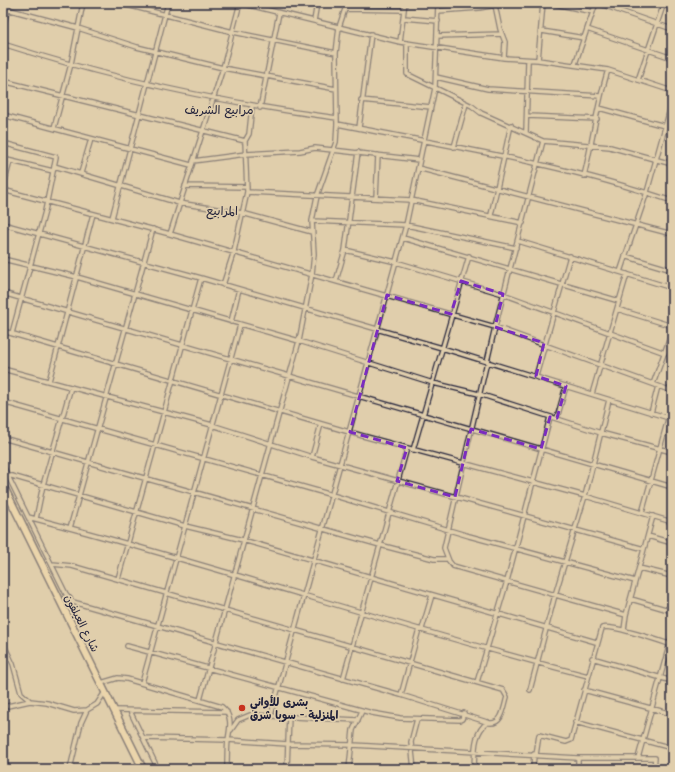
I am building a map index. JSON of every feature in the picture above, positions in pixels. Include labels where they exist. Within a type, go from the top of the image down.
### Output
[{"type":"highway","name":"شارع العيلفون","points":[[3,485],[143,769]]},
{"type":"street","points":[[3,26],[10,3]]},
{"type":"street","points":[[54,128],[71,64],[84,3]]},
{"type":"street","points":[[119,3],[233,32],[336,53]]},
{"type":"street","points":[[112,218],[168,3]]},
{"type":"street","points":[[170,234],[223,68],[240,3],[279,14],[371,34],[400,42],[504,58],[575,64],[608,70],[672,91]]},
{"type":"street","points":[[314,21],[317,3]]},
{"type":"street","points":[[200,700],[289,377],[305,308],[312,274],[314,254],[312,221],[317,196],[336,142],[338,124],[336,53],[339,28],[347,3]]},
{"type":"street","points":[[373,8],[374,3]]},
{"type":"street","points":[[400,42],[405,3]]},
{"type":"street","points":[[271,716],[321,529],[360,397],[403,238],[435,88],[438,47],[438,3]]},
{"type":"street","points":[[479,3],[479,8]]},
{"type":"street","points":[[438,10],[479,8],[509,3]]},
{"type":"street","points":[[538,60],[542,30],[543,3]]},
{"type":"street","points":[[550,3],[593,12]]},
{"type":"street","points":[[575,64],[597,3],[672,29]]},
{"type":"street","points":[[638,80],[664,3]]},
{"type":"street","points":[[496,5],[500,29],[505,42],[504,58]]},
{"type":"street","points":[[3,8],[78,28],[137,47],[156,50],[223,68],[336,89]]},
{"type":"street","points":[[346,9],[373,8],[404,10]]},
{"type":"street","points":[[260,108],[279,14]]},
{"type":"street","points":[[404,18],[438,20]]},
{"type":"street","points":[[587,29],[672,58]]},
{"type":"street","points":[[542,30],[584,38]]},
{"type":"street","points":[[359,128],[361,100],[371,34]]},
{"type":"street","points":[[437,36],[502,34]]},
{"type":"street","points":[[407,43],[407,74],[481,113],[511,125],[543,141],[592,144],[672,164]]},
{"type":"street","points":[[3,44],[148,84],[260,108],[337,118]]},
{"type":"street","points":[[526,132],[528,116],[528,60]]},
{"type":"street","points":[[584,176],[597,119],[600,96],[608,70]]},
{"type":"street","points":[[436,78],[472,86],[600,96]]},
{"type":"street","points":[[3,80],[245,141]]},
{"type":"street","points":[[361,100],[431,107]]},
{"type":"street","points":[[620,272],[647,192],[672,102]]},
{"type":"street","points":[[454,147],[466,104]]},
{"type":"street","points":[[223,285],[234,251],[247,190],[245,141],[249,134],[252,106]]},
{"type":"street","points":[[598,108],[672,128]]},
{"type":"street","points":[[3,115],[129,149],[192,163],[246,154],[300,151],[315,148],[419,160]]},
{"type":"street","points":[[528,116],[597,119]]},
{"type":"street","points":[[338,124],[504,157],[647,192],[672,201]]},
{"type":"street","points":[[491,216],[511,125]]},
{"type":"street","points":[[81,173],[91,139]]},
{"type":"street","points":[[543,141],[523,223],[503,294],[447,529],[444,548],[448,560],[453,566],[626,615]]},
{"type":"street","points":[[3,143],[56,155],[46,202],[12,333]]},
{"type":"street","points":[[336,281],[345,250],[358,152]]},
{"type":"street","points":[[376,198],[378,155]]},
{"type":"street","points":[[3,159],[53,171]]},
{"type":"street","points":[[10,161],[3,190],[234,251],[495,327],[544,343],[672,391]]},
{"type":"street","points":[[54,166],[179,203],[242,213],[312,232]]},
{"type":"street","points":[[418,168],[672,234]]},
{"type":"street","points":[[185,186],[302,193],[317,196],[411,200],[523,223]]},
{"type":"street","points":[[49,381],[93,214]]},
{"type":"street","points":[[312,221],[348,224],[406,225],[516,248]]},
{"type":"street","points":[[3,224],[201,278],[378,329],[536,376],[670,419],[660,448],[642,513]]},
{"type":"street","points":[[70,528],[153,229]]},
{"type":"street","points":[[403,238],[511,268],[562,285],[618,301]]},
{"type":"street","points":[[518,241],[672,288]]},
{"type":"street","points":[[345,250],[396,262],[503,294],[609,333],[665,352],[672,352]]},
{"type":"street","points":[[413,450],[433,383],[451,314],[469,256]]},
{"type":"street","points":[[536,376],[544,343],[570,256]]},
{"type":"street","points":[[625,256],[672,270]]},
{"type":"street","points":[[3,259],[77,277],[192,312],[298,341],[433,383],[479,394],[550,417],[672,452]]},
{"type":"street","points":[[592,394],[627,274]]},
{"type":"street","points":[[118,579],[201,278]]},
{"type":"street","points":[[230,322],[239,289]]},
{"type":"street","points":[[3,293],[672,487]]},
{"type":"street","points":[[617,309],[672,326]]},
{"type":"street","points":[[142,683],[240,325]]},
{"type":"street","points":[[3,331],[115,362],[321,424],[463,464],[585,496],[672,522]]},
{"type":"street","points":[[653,384],[672,332]]},
{"type":"street","points":[[3,369],[106,396],[270,443],[312,457],[644,549]]},
{"type":"street","points":[[557,418],[566,386]]},
{"type":"street","points":[[651,413],[658,386]]},
{"type":"street","points":[[36,519],[43,484],[71,387]]},
{"type":"street","points":[[530,690],[555,595],[594,464],[609,400]]},
{"type":"street","points":[[3,402],[332,495],[515,549],[635,581]]},
{"type":"street","points":[[477,682],[525,516],[550,417]]},
{"type":"street","points":[[312,457],[321,424]]},
{"type":"street","points":[[3,438],[321,529],[434,559],[448,560]]},
{"type":"street","points":[[343,678],[407,448]]},
{"type":"street","points":[[3,466],[5,475],[52,564],[67,596],[73,602],[401,694],[464,713],[488,722],[494,723],[500,720],[506,694],[503,690],[72,566],[52,564]]},
{"type":"street","points":[[5,475],[43,484],[185,526],[243,540],[596,642]]},
{"type":"street","points":[[624,630],[626,615],[653,516]]},
{"type":"street","points":[[28,518],[128,543],[361,613],[588,676]]},
{"type":"street","points":[[648,536],[672,543]]},
{"type":"street","points":[[639,568],[672,576]]},
{"type":"street","points":[[401,694],[420,629],[432,595]]},
{"type":"street","points":[[631,599],[672,611]]},
{"type":"street","points":[[533,769],[538,736],[569,741],[588,676],[596,642],[603,627],[624,630],[671,644]]},
{"type":"street","points":[[638,758],[671,644],[672,635]]},
{"type":"street","points":[[3,643],[13,664],[21,693],[30,701]]},
{"type":"street","points":[[127,646],[362,711],[400,718],[460,720],[464,713]]},
{"type":"street","points":[[592,658],[672,680]]},
{"type":"street","points":[[101,683],[121,678],[220,706],[227,712],[231,730]]},
{"type":"street","points":[[584,690],[672,714]]},
{"type":"street","points":[[3,707],[30,701],[47,703],[74,710],[87,710],[97,704],[105,692]]},
{"type":"street","points":[[70,769],[81,723],[87,710]]},
{"type":"street","points":[[114,710],[227,712]]},
{"type":"street","points":[[130,711],[158,769]]},
{"type":"street","points":[[349,769],[353,730],[362,711]]},
{"type":"street","points":[[227,769],[228,740],[231,730],[238,720],[246,715],[358,720]]},
{"type":"street","points":[[287,769],[289,716]]},
{"type":"street","points":[[414,769],[411,749],[417,719]]},
{"type":"street","points":[[474,769],[477,733],[488,722]]},
{"type":"street","points":[[575,722],[672,748]]},
{"type":"street","points":[[143,738],[352,745],[578,758],[655,758],[654,769]]},
{"type":"street","points":[[578,758],[578,769]]},
{"type":"highlighted area","points":[[461,281],[503,294],[495,327],[544,343],[536,376],[566,386],[557,418],[550,417],[541,449],[471,429],[455,497],[397,481],[407,448],[350,432],[387,295],[451,314]]},
{"type":"place","name":"بشرى للأواني المنزلية - سوبا شرق","points":[[242,708]]},
{"type":"district","name":"مرابيع الشريف","points":[[219,110]]},
{"type":"district","name":"المرابيع","points":[[222,211]]}]
